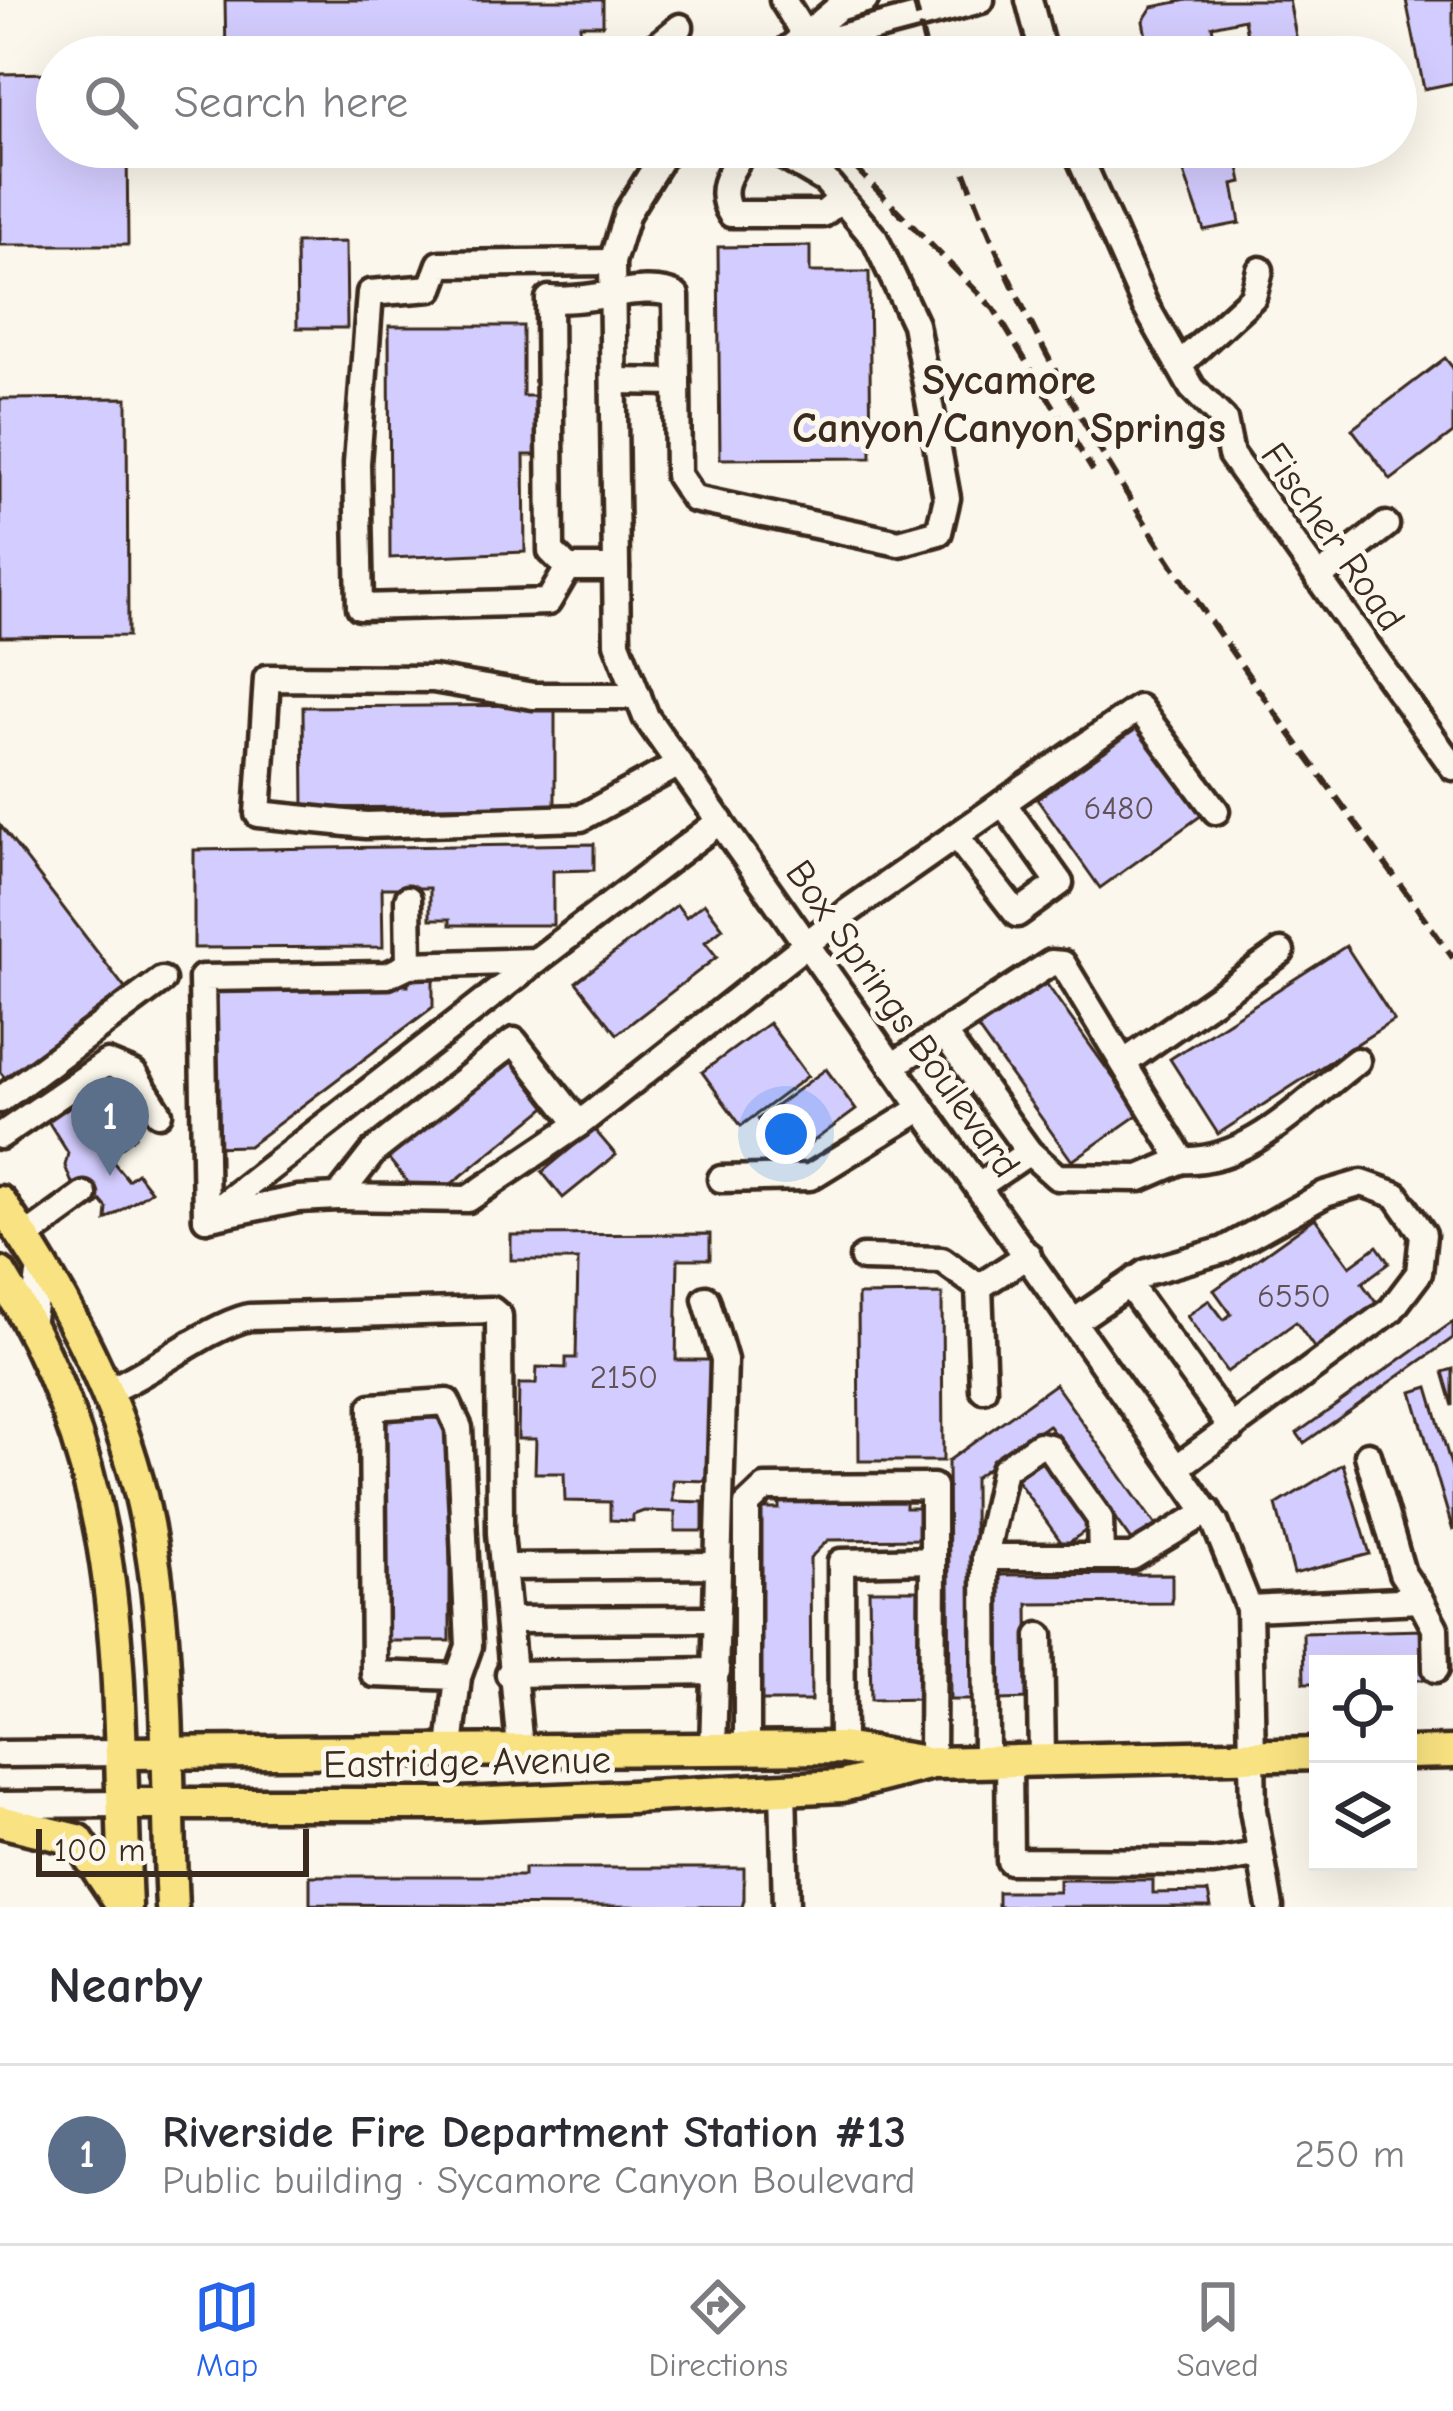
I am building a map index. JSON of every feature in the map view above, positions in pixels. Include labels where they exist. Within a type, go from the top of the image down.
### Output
[{"type":"main road","points":[[0,1202],[105,1392],[137,1479],[149,1541],[172,1907]]},
{"type":"main road","points":[[0,1273],[31,1324],[75,1430],[100,1509],[116,1616],[124,1907]]},
{"type":"main road","name":"Eastridge Avenue","points":[[123,1753],[842,1748],[932,1763]]},
{"type":"main road","points":[[1417,1753],[1453,1752]]},
{"type":"main road","name":"Eastridge Avenue","points":[[124,1804],[460,1804],[842,1786],[932,1763],[1042,1756],[1309,1754]]},
{"type":"main road","points":[[0,1820],[78,1840],[124,1907]]},
{"type":"street","points":[[783,0],[806,36],[838,8],[865,0]]},
{"type":"street","points":[[845,36],[980,0]]},
{"type":"street","points":[[1029,0],[1038,36]]},
{"type":"street","points":[[669,36],[680,27]]},
{"type":"street","name":"Box Springs Boulevard","points":[[655,168],[627,213],[612,262],[616,643],[638,697],[679,764],[1208,1510],[1250,1608],[1257,1855],[1270,1907]]},
{"type":"street","points":[[732,168],[725,179],[723,201],[731,214],[823,214],[840,200]]},
{"type":"street","points":[[549,299],[613,298],[639,289],[676,296],[678,475],[694,499],[899,544],[939,532],[947,498],[915,324],[874,239],[826,181],[804,168]]},
{"type":"street","name":"Fischer Road","points":[[1084,168],[1145,305],[1179,365],[1224,420],[1231,455],[1453,767]]},
{"type":"street","points":[[568,568],[548,602],[360,607],[357,463],[370,292],[431,288],[440,265],[612,262]]},
{"type":"street","points":[[548,265],[551,551],[568,568],[616,568]]},
{"type":"street","points":[[1179,365],[1253,297],[1260,270]]},
{"type":"street","points":[[614,381],[677,382]]},
{"type":"street","points":[[1318,578],[1385,525]]},
{"type":"street","points":[[638,697],[533,697],[433,679],[267,678],[257,814],[366,824],[581,818],[679,764]]},
{"type":"street","points":[[206,1218],[298,1199],[468,1199],[580,1124],[807,945],[1139,708],[1216,811]]},
{"type":"street","points":[[956,836],[1017,914],[1060,883],[1003,802]]},
{"type":"street","points":[[206,1218],[720,821]]},
{"type":"street","points":[[409,898],[409,965]]},
{"type":"street","points":[[1125,1062],[1281,952]]},
{"type":"street","points":[[206,1218],[202,979],[388,975],[409,965],[536,961]]},
{"type":"street","points":[[892,1066],[1057,962],[1063,964],[1125,1062],[1182,1160]]},
{"type":"street","points":[[0,1100],[162,980]]},
{"type":"street","points":[[944,1034],[1029,1152],[1060,1178],[1140,1178],[1182,1160],[1207,1161],[1235,1153],[1357,1061]]},
{"type":"street","points":[[338,1198],[374,1150],[514,1041],[580,1124]]},
{"type":"street","points":[[0,1136],[107,1063],[134,1074],[159,1113]]},
{"type":"street","points":[[722,1179],[811,1177],[922,1108]]},
{"type":"street","points":[[979,1186],[1029,1152]]},
{"type":"street","points":[[1075,1321],[1147,1272],[1224,1250],[1325,1195],[1362,1183],[1396,1195],[1423,1234],[1419,1273],[1391,1310],[1179,1466]]},
{"type":"street","points":[[23,1239],[83,1195]]},
{"type":"street","points":[[979,1287],[1028,1255]]},
{"type":"street","points":[[863,1258],[942,1260],[979,1287]]},
{"type":"street","points":[[31,1324],[40,1269]]},
{"type":"street","points":[[1129,1285],[1232,1430]]},
{"type":"street","points":[[979,1287],[983,1389]]},
{"type":"street","points":[[706,1299],[724,1360],[724,1464],[714,1565],[717,1671],[710,1697],[712,1749]]},
{"type":"street","points":[[105,1392],[148,1375],[227,1324],[248,1317],[492,1310],[499,1316],[500,1533],[507,1567],[509,1674],[519,1704],[520,1748]]},
{"type":"street","points":[[450,1749],[458,1677],[469,1646],[459,1428],[447,1402],[372,1407],[374,1674],[458,1677]]},
{"type":"street","points":[[1101,1557],[1100,1519],[1045,1443],[1004,1468],[985,1557],[998,1760],[1010,1861],[1213,1862],[1257,1855]]},
{"type":"street","points":[[1368,1455],[1402,1574],[1435,1628],[1436,1669]]},
{"type":"street","points":[[748,1749],[747,1505],[765,1488],[932,1487],[932,1763]]},
{"type":"street","points":[[985,1557],[1132,1557],[1208,1510]]},
{"type":"street","points":[[842,1748],[842,1562],[932,1560]]},
{"type":"street","points":[[507,1567],[714,1565]]},
{"type":"street","points":[[1250,1608],[1420,1600]]},
{"type":"street","points":[[509,1620],[716,1619]]},
{"type":"street","points":[[1040,1636],[1042,1756]]},
{"type":"street","points":[[509,1674],[717,1671]]},
{"type":"street","name":"Eastridge Avenue","points":[[0,1754],[123,1753]]},
{"type":"street","points":[[783,1789],[786,1907]]},
{"type":"street","name":"Eastridge Avenue","points":[[0,1805],[124,1804]]},
{"type":"building","points":[[225,0],[603,0],[603,25],[580,25],[581,36],[226,36]]},
{"type":"building","points":[[1187,0],[1289,0],[1296,36],[1247,36],[1244,19],[1212,26],[1214,36],[1146,36],[1143,21],[1152,7]]},
{"type":"building","points":[[1406,0],[1453,0],[1453,83],[1424,89],[1417,36]]},
{"type":"building","points":[[36,73],[36,168],[127,168],[128,245],[0,245],[0,74]]},
{"type":"building","points":[[1182,168],[1239,168],[1242,182],[1233,184],[1240,223],[1204,230]]},
{"type":"building","points":[[346,242],[347,328],[297,328],[296,243]]},
{"type":"building","points":[[810,246],[810,272],[869,272],[871,458],[720,459],[718,247]]},
{"type":"building","points":[[389,326],[523,326],[523,396],[542,396],[543,455],[524,455],[525,552],[390,558]]},
{"type":"building","points":[[1445,358],[1453,368],[1453,433],[1391,480],[1352,429]]},
{"type":"building","points":[[127,398],[128,636],[0,637],[0,399]]},
{"type":"building","points":[[555,705],[555,806],[304,808],[303,707]]},
{"type":"building","points":[[1139,727],[1202,815],[1100,888],[1037,799]]},
{"type":"building","points":[[0,825],[127,991],[11,1085],[0,1072]]},
{"type":"building","points":[[594,844],[594,870],[553,871],[553,925],[450,925],[450,919],[430,919],[430,888],[382,888],[383,947],[194,948],[194,850]]},
{"type":"building","points":[[704,903],[723,928],[705,942],[717,957],[617,1034],[576,982],[677,905],[686,917]]},
{"type":"building","points":[[1346,946],[1394,1020],[1218,1134],[1170,1059]]},
{"type":"building","points":[[408,976],[433,976],[433,1007],[249,1146],[210,1147],[209,985],[408,985]]},
{"type":"building","points":[[1043,979],[1139,1114],[1072,1161],[976,1026]]},
{"type":"building","points":[[769,1023],[808,1076],[741,1126],[702,1072]]},
{"type":"building","points":[[513,1048],[555,1100],[439,1194],[418,1195],[384,1153]]},
{"type":"building","points":[[826,1069],[856,1110],[788,1160],[758,1119]]},
{"type":"building","points":[[88,1090],[107,1115],[82,1134],[88,1141],[119,1116],[136,1136],[109,1157],[128,1180],[137,1173],[151,1191],[106,1220],[107,1208],[101,1201],[95,1207],[71,1181],[65,1166],[68,1153],[48,1121]]},
{"type":"building","points":[[594,1129],[616,1155],[563,1198],[542,1172]]},
{"type":"building","points":[[1315,1218],[1350,1266],[1377,1246],[1389,1263],[1362,1283],[1382,1311],[1320,1356],[1296,1322],[1227,1372],[1187,1316],[1209,1300],[1224,1320],[1231,1314],[1214,1290]]},
{"type":"building","points":[[710,1234],[710,1259],[678,1259],[676,1360],[713,1360],[710,1481],[673,1480],[673,1501],[703,1502],[703,1531],[675,1531],[675,1512],[644,1511],[633,1515],[633,1521],[610,1520],[610,1502],[565,1501],[564,1473],[535,1473],[536,1439],[518,1439],[519,1384],[536,1384],[537,1367],[566,1368],[566,1358],[576,1358],[578,1260],[511,1260],[511,1235]]},
{"type":"building","points":[[942,1294],[943,1461],[859,1461],[858,1295]]},
{"type":"building","points":[[1453,1322],[1453,1338],[1304,1443],[1297,1433]]},
{"type":"building","points":[[1453,1369],[1453,1406],[1443,1372]]},
{"type":"building","points":[[1055,1384],[1159,1530],[1135,1546],[1048,1425],[974,1478],[975,1700],[950,1700],[948,1461]]},
{"type":"building","points":[[1428,1387],[1453,1472],[1453,1531],[1412,1392]]},
{"type":"building","points":[[381,1418],[450,1418],[450,1641],[381,1641]]},
{"type":"building","points":[[1043,1460],[1091,1527],[1064,1546],[1016,1479]]},
{"type":"building","points":[[1343,1464],[1370,1554],[1294,1574],[1276,1505]]},
{"type":"building","points":[[906,1500],[906,1508],[924,1508],[924,1539],[828,1540],[810,1558],[811,1701],[758,1701],[757,1509],[779,1509],[779,1501]]},
{"type":"building","points":[[1172,1574],[1172,1603],[1028,1604],[1029,1699],[1000,1700],[999,1575]]},
{"type":"building","points":[[869,1590],[924,1590],[925,1699],[871,1700]]},
{"type":"building","points":[[1423,1630],[1424,1680],[1417,1680],[1417,1655],[1309,1655],[1309,1683],[1304,1683],[1303,1633]]},
{"type":"building","points":[[524,1868],[744,1868],[744,1900],[742,1907],[310,1904],[310,1876],[524,1876]]},
{"type":"building","points":[[1059,1880],[1153,1880],[1153,1893],[1208,1892],[1211,1907],[998,1907],[998,1892],[1059,1892]]},
{"type":"railway","points":[[914,0],[923,36]]},
{"type":"railway","points":[[856,168],[994,309],[1093,471]]},
{"type":"railway","points":[[964,168],[1000,258],[1052,365],[1111,468],[1243,668],[1453,958]]},
{"type":"place","name":"Riverside Fire Department Station #13","points":[[110,1176]]},
{"type":"district","name":"Sycamore Canyon/Canyon Springs","points":[[1009,403]]}]
